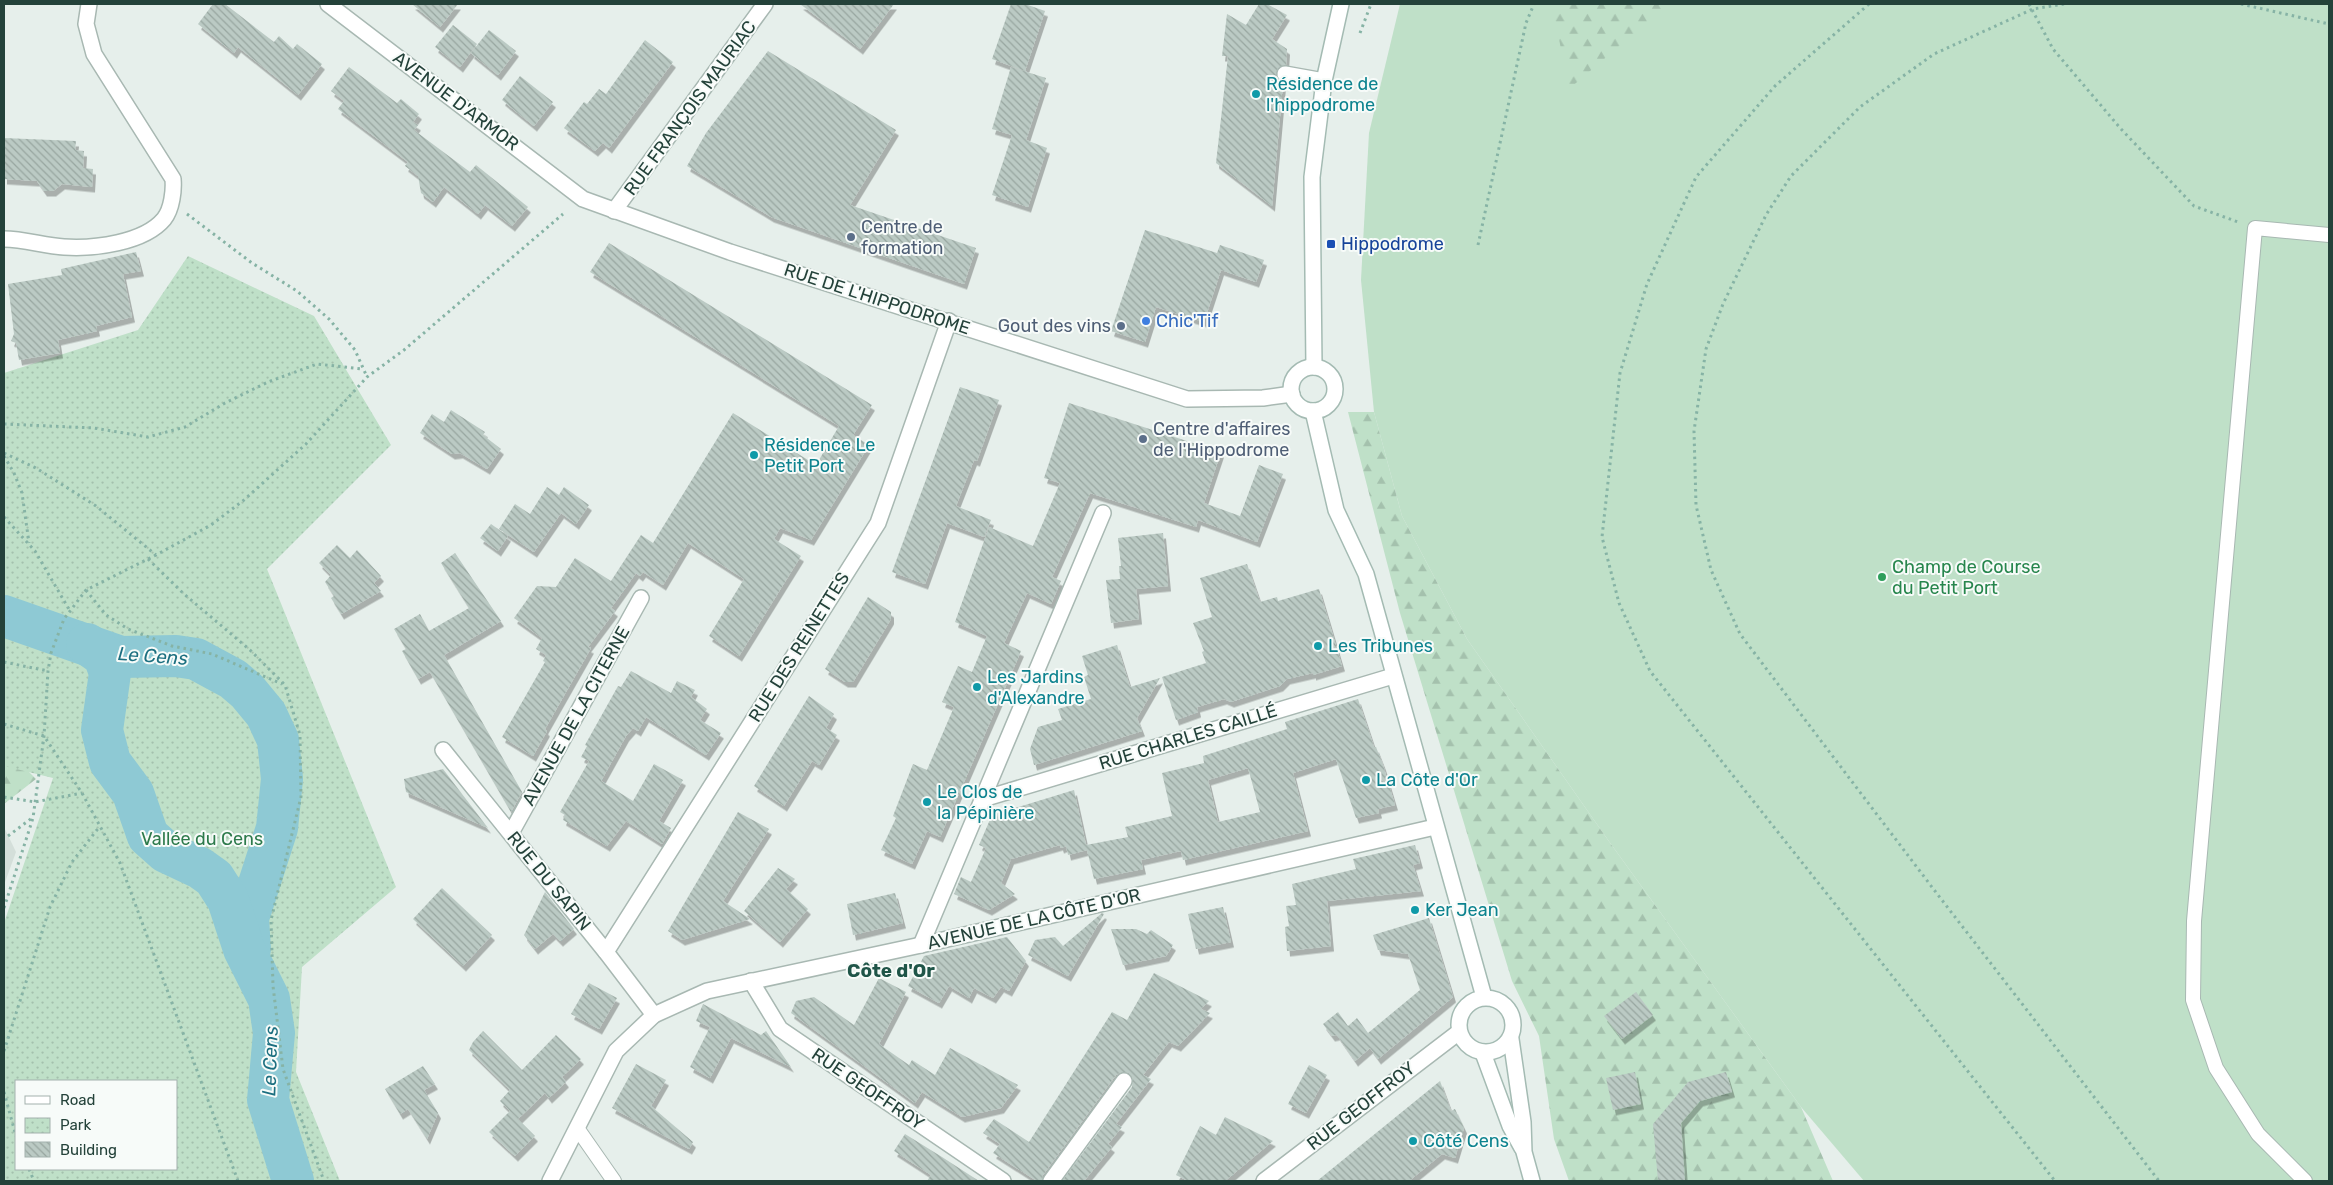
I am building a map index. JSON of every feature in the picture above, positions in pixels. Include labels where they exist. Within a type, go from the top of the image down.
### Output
[{"type":"street","points":[[4,239],[19,239],[63,247],[100,248],[149,231],[165,218],[174,191],[173,179],[94,54],[86,24],[89,4]]},
{"type":"street","name":"AVENUE D'ARMOR","points":[[328,4],[583,199]]},
{"type":"street","name":"RUE FRANÇOIS MAURIAC","points":[[614,212],[765,4]]},
{"type":"street","points":[[1314,367],[1312,177],[1324,81],[1341,4]]},
{"type":"street","points":[[1285,74],[1324,81]]},
{"type":"street","name":"RUE DE L'HIPPODROME","points":[[583,199],[614,212],[739,255],[1188,399],[1263,398],[1292,394]]},
{"type":"street","name":"RUE DES REINETTES","points":[[606,952],[878,523],[949,321]]},
{"type":"street","points":[[1308,367],[1314,367],[1328,373],[1335,386],[1332,400],[1327,406],[1313,411],[1300,406],[1292,394],[1291,387],[1296,375],[1308,367]]},
{"type":"street","points":[[1313,411],[1336,510],[1366,574],[1435,827],[1484,997]]},
{"type":"street","points":[[921,945],[1103,513]]},
{"type":"street","name":"AVENUE DE LA CITERNE","points":[[510,833],[641,598]]},
{"type":"street","name":"RUE CHARLES CAILLÉ","points":[[983,799],[1393,676]]},
{"type":"street","name":"RUE DU SAPIN","points":[[443,750],[606,952],[654,1015]]},
{"type":"street","name":"AVENUE DE LA CÔTE D'OR","points":[[550,1181],[616,1051],[654,1015],[708,991],[751,980],[921,945],[1435,827]]},
{"type":"street","name":"RUE GEOFFROY","points":[[751,980],[780,1029],[1003,1181]]},
{"type":"street","points":[[1511,1038],[1504,1047],[1494,1052],[1483,1053],[1472,1049],[1464,1042],[1459,1032],[1459,1020],[1464,1009],[1472,1001],[1484,997],[1494,998],[1509,1010],[1513,1019],[1511,1038],[1523,1122],[1524,1152],[1528,1178]]},
{"type":"street","name":"RUE GEOFFROY","points":[[1264,1181],[1459,1032]]},
{"type":"street","points":[[1483,1053],[1510,1126],[1524,1152]]},
{"type":"street","points":[[1051,1181],[1124,1081]]},
{"type":"lane","points":[[2305,1181],[2258,1134],[2216,1068],[2193,1000],[2194,921],[2255,228],[2329,235]]},
{"type":"lane","points":[[577,1128],[614,1181]]},
{"type":"path","points":[[1360,33],[1372,4]]},
{"type":"path","points":[[1478,245],[1526,23],[1534,4]]},
{"type":"path","points":[[1869,4],[1775,86],[1696,177],[1647,284],[1620,372],[1602,536],[1619,603],[1650,671],[2055,1181]]},
{"type":"path","points":[[2030,4],[2053,49],[2121,129],[2194,206],[2255,228]]},
{"type":"path","points":[[2064,4],[2032,9],[1934,54],[1860,107],[1791,176],[1766,215],[1722,304],[1706,349],[1694,431],[1696,505],[1711,570],[1740,634],[1938,895],[2159,1181]]},
{"type":"path","points":[[2241,4],[2329,24]]},
{"type":"path","points":[[184,211],[252,264],[297,291],[329,319],[355,350],[367,376]]},
{"type":"path","points":[[4,908],[33,818],[36,802],[51,653],[64,619],[86,590],[156,556],[211,524],[244,500],[306,444],[367,376],[404,350],[563,214]]},
{"type":"path","points":[[4,424],[94,428],[148,437],[185,427],[225,403],[268,382],[317,364],[364,369]]},
{"type":"path","points":[[4,454],[36,468],[96,506],[156,556]]},
{"type":"path","points":[[4,454],[22,493],[29,545]]},
{"type":"path","points":[[4,517],[29,545],[70,611]]},
{"type":"path","points":[[148,559],[184,594],[250,650],[285,685],[300,735],[301,797],[271,920],[272,986],[283,1069],[324,1181]]},
{"type":"path","points":[[86,590],[106,615],[128,629],[172,646],[212,654],[285,685]]},
{"type":"path","points":[[4,662],[48,671]]},
{"type":"path","points":[[4,724],[44,736],[82,793],[120,863],[238,1181]]},
{"type":"path","points":[[4,797],[36,802],[82,793]]},
{"type":"path","points":[[8,836],[33,818]]},
{"type":"path","points":[[4,1051],[50,907],[72,862],[100,826]]},
{"type":"path","points":[[4,1092],[15,1132]]},
{"type":"shaded area","points":[[4,827],[16,852],[4,885]]},
{"type":"green space","name":"Champ de Course du Petit Port","points":[[1400,4],[2329,4],[2329,1181],[1864,1181],[1801,1107],[1608,840],[1467,639],[1402,516],[1374,412],[1361,280],[1369,133]]},
{"type":"green space","points":[[1552,4],[1665,4],[1665,7],[1569,89]]},
{"type":"green space","name":"Vallée du Cens","points":[[188,256],[314,316],[391,445],[267,569],[396,887],[302,967],[296,1072],[340,1181],[4,1181],[4,923],[53,778],[4,766],[4,373],[138,330]]},
{"type":"green space","points":[[1348,412],[1374,412],[1402,516],[1467,639],[1608,840],[1801,1107],[1833,1181],[1569,1181],[1554,1139],[1539,1036],[1512,981],[1400,613]]},
{"type":"green space","points":[[4,747],[36,779],[4,804]]},
{"type":"building","points":[[213,4],[225,4],[274,42],[279,36],[293,49],[297,44],[322,64],[298,95],[238,47],[234,53],[198,24]]},
{"type":"building","points":[[412,4],[458,4],[440,27]]},
{"type":"building","points":[[800,4],[894,4],[860,49]]},
{"type":"building","points":[[1011,4],[1025,4],[1045,11],[1025,71],[992,59]]},
{"type":"building","name":"Résidence de l'hippodrome","points":[[1259,4],[1267,4],[1287,15],[1272,39],[1287,49],[1286,65],[1278,68],[1276,73],[1279,81],[1283,83],[1272,206],[1216,163],[1228,56],[1222,56],[1227,14],[1246,25]]},
{"type":"building","points":[[453,25],[477,44],[460,67],[435,47]]},
{"type":"building","points":[[489,30],[516,51],[498,75],[471,53]]},
{"type":"building","points":[[645,40],[673,62],[609,148],[603,143],[595,151],[564,128],[584,102],[587,104],[599,89],[606,94]]},
{"type":"building","points":[[768,51],[896,130],[850,205],[976,248],[964,284],[771,217],[687,166],[706,133]]},
{"type":"building","points":[[349,67],[397,103],[401,99],[419,114],[413,122],[418,125],[414,130],[470,172],[476,165],[528,207],[512,226],[485,205],[478,214],[444,187],[433,202],[421,193],[418,176],[405,166],[408,162],[338,109],[344,101],[331,91]]},
{"type":"building","points":[[1011,67],[1046,78],[1026,140],[1047,148],[1028,207],[992,195],[1012,135],[992,129]]},
{"type":"building","points":[[520,76],[553,102],[534,126],[502,100]]},
{"type":"building","points":[[4,138],[76,141],[75,150],[84,151],[83,168],[93,169],[92,187],[62,184],[53,191],[44,191],[37,181],[4,179]]},
{"type":"building","points":[[1145,230],[1217,253],[1220,245],[1264,260],[1256,282],[1221,270],[1204,322],[1156,307],[1145,342],[1111,331]]},
{"type":"building","name":"Résidence Le Petit Port","points":[[609,243],[872,405],[853,435],[869,445],[811,540],[780,528],[774,539],[801,556],[739,656],[709,636],[744,579],[688,543],[663,585],[643,572],[640,576],[636,573],[611,608],[615,611],[588,647],[591,648],[545,729],[547,731],[533,756],[502,737],[545,662],[543,661],[546,655],[536,649],[542,638],[514,618],[537,586],[556,587],[575,558],[611,581],[641,535],[653,543],[733,413],[816,465],[839,426],[590,272]]},
{"type":"building","points":[[136,252],[141,271],[123,274],[132,317],[96,326],[97,331],[58,340],[60,353],[19,360],[16,343],[11,341],[14,334],[8,284],[62,275],[61,269]]},
{"type":"building","points":[[960,387],[999,400],[977,461],[974,460],[956,506],[991,520],[984,537],[947,523],[925,584],[892,572]]},
{"type":"building","points":[[1069,403],[1221,452],[1204,503],[1240,516],[1259,465],[1283,474],[1257,542],[1198,520],[1196,527],[1090,493],[1052,577],[1061,581],[1051,604],[1027,593],[1004,643],[1021,651],[940,837],[927,831],[912,864],[881,850],[896,818],[893,816],[913,764],[927,770],[954,707],[942,702],[958,666],[972,672],[987,636],[955,622],[989,527],[1033,546],[1060,483],[1044,478]]},
{"type":"building","points":[[451,410],[485,432],[483,435],[501,449],[487,469],[460,453],[452,454],[420,433],[432,414],[444,422]]},
{"type":"building","points":[[547,487],[559,495],[564,487],[589,505],[576,524],[561,513],[534,552],[499,529],[515,504],[530,514]]},
{"type":"building","points":[[491,524],[508,536],[498,551],[480,538]]},
{"type":"building","points":[[1163,533],[1168,586],[1136,589],[1139,619],[1111,623],[1106,580],[1120,579],[1119,566],[1121,566],[1118,538]]},
{"type":"building","points":[[337,545],[350,558],[357,550],[381,576],[374,583],[381,591],[341,614],[331,598],[334,596],[325,582],[331,575],[319,563]]},
{"type":"building","points":[[455,553],[501,621],[444,655],[522,792],[511,812],[430,672],[418,679],[402,651],[406,649],[394,629],[420,614],[429,631],[469,608],[441,563]]},
{"type":"building","points":[[1247,564],[1260,602],[1277,597],[1278,601],[1319,589],[1342,666],[1313,675],[1313,673],[1287,679],[1280,686],[1231,702],[1224,699],[1197,707],[1198,712],[1176,720],[1162,677],[1206,663],[1202,652],[1204,651],[1193,623],[1212,617],[1200,578]]},
{"type":"building","points":[[868,597],[891,612],[891,619],[853,682],[845,682],[825,669]]},
{"type":"building","points":[[1117,645],[1130,687],[1160,678],[1137,718],[1142,731],[1034,765],[1030,749],[1038,727],[1062,720],[1058,709],[1091,699],[1084,677],[1088,675],[1082,656]]},
{"type":"building","points":[[631,671],[671,693],[677,681],[695,690],[691,697],[707,709],[700,720],[721,733],[706,755],[646,717],[638,731],[633,728],[626,736],[601,781],[633,801],[654,764],[683,780],[659,821],[671,828],[662,844],[626,821],[607,846],[563,820],[565,815],[560,812],[589,761],[581,757],[587,746],[585,745],[618,686],[621,687]]},
{"type":"building","points":[[809,696],[834,714],[826,728],[837,735],[819,765],[812,761],[784,806],[754,786]]},
{"type":"building","points":[[1358,699],[1374,747],[1376,747],[1383,765],[1395,805],[1378,809],[1379,813],[1356,818],[1336,759],[1293,773],[1308,831],[1183,860],[1181,851],[1141,860],[1143,869],[1094,879],[1087,850],[1068,855],[1066,846],[1061,848],[1060,845],[1011,859],[1001,883],[1015,894],[989,910],[954,894],[961,877],[971,882],[986,848],[979,845],[992,815],[1074,790],[1086,845],[1128,837],[1125,827],[1172,816],[1162,773],[1204,763],[1203,756],[1287,729],[1285,722]],"holes":[[[1248,768],[1260,812],[1218,822],[1208,780]]]},
{"type":"building","points":[[443,769],[488,828],[406,792],[404,779]]},
{"type":"building","points":[[738,812],[769,829],[723,901],[750,919],[682,940],[668,931]]},
{"type":"building","points":[[1415,845],[1420,863],[1413,865],[1421,891],[1327,901],[1331,946],[1287,951],[1285,927],[1289,926],[1286,906],[1296,905],[1292,884],[1356,869],[1353,859]]},
{"type":"building","points":[[778,868],[795,879],[786,889],[808,909],[780,942],[744,911]]},
{"type":"building","points":[[442,888],[492,935],[463,966],[413,919]]},
{"type":"building","points":[[545,892],[574,929],[560,941],[553,934],[535,949],[524,935]]},
{"type":"building","points":[[895,893],[903,923],[853,935],[847,904]]},
{"type":"building","points":[[1223,907],[1231,942],[1196,949],[1188,914]]},
{"type":"building","points":[[1102,913],[1104,914],[1068,976],[1028,955],[1035,940],[1055,937],[1063,946]]},
{"type":"building","points":[[1429,918],[1453,997],[1378,1059],[1370,1048],[1355,1061],[1337,1035],[1332,1036],[1323,1024],[1338,1012],[1348,1026],[1357,1018],[1368,1033],[1420,990],[1408,954],[1378,950],[1373,935]]},
{"type":"building","points":[[1111,929],[1136,929],[1147,934],[1151,930],[1173,945],[1166,956],[1123,965]]},
{"type":"building","points":[[1007,937],[1026,961],[1009,991],[1001,987],[993,998],[974,988],[969,998],[949,986],[939,1003],[908,986],[924,956]]},
{"type":"building","points":[[1154,973],[1209,1001],[1201,1009],[1210,1013],[1178,1046],[1169,1042],[1143,1075],[1151,1079],[1116,1124],[1122,1127],[1108,1144],[1112,1147],[1084,1181],[1062,1181],[1132,1087],[1133,1078],[1129,1073],[1121,1072],[1116,1075],[1043,1175],[1042,1181],[1037,1181],[993,1153],[1000,1144],[983,1133],[994,1119],[1029,1142],[1112,1012],[1127,1020]]},
{"type":"building","points":[[879,978],[906,992],[879,1044],[909,1065],[912,1060],[935,1075],[950,1048],[1018,1085],[1001,1108],[962,1117],[922,1092],[915,1103],[791,1013],[796,1001],[814,997],[854,1025]]},
{"type":"building","points":[[589,983],[617,998],[599,1029],[571,1014]]},
{"type":"building","points":[[1636,992],[1653,1015],[1622,1039],[1604,1016]]},
{"type":"building","points":[[703,1004],[761,1035],[766,1031],[791,1067],[731,1038],[710,1078],[690,1067],[710,1027],[696,1021]]},
{"type":"building","points":[[483,1031],[522,1070],[556,1035],[581,1059],[562,1077],[566,1082],[549,1098],[545,1093],[518,1119],[500,1101],[510,1090],[469,1050],[473,1042]]},
{"type":"building","points":[[636,1064],[666,1080],[651,1106],[693,1142],[689,1149],[612,1108]]},
{"type":"building","points":[[1309,1065],[1327,1075],[1306,1113],[1288,1104]]},
{"type":"building","points":[[423,1066],[435,1084],[424,1090],[438,1113],[427,1139],[408,1109],[400,1114],[385,1089]]},
{"type":"building","points":[[1635,1072],[1641,1104],[1613,1110],[1606,1078]]},
{"type":"building","points":[[1726,1072],[1732,1092],[1700,1101],[1681,1123],[1685,1181],[1658,1181],[1653,1124],[1688,1082]]},
{"type":"building","name":"Côté Cens","points":[[1440,1081],[1451,1111],[1455,1109],[1464,1128],[1455,1158],[1442,1154],[1409,1181],[1317,1181]]},
{"type":"building","points":[[510,1111],[535,1136],[515,1156],[489,1132]]},
{"type":"building","points":[[1225,1117],[1273,1141],[1225,1181],[1188,1181],[1176,1175],[1200,1126],[1216,1135]]},
{"type":"building","points":[[905,1134],[979,1181],[927,1181],[931,1175],[894,1151]]},
{"type":"waterway","name":"Le Cens","points":[[4,616],[121,657],[176,656],[196,659],[233,679],[247,691],[266,714],[278,740],[282,779],[277,828],[248,918],[250,949]]},
{"type":"waterway","name":"Le Cens","points":[[87,644],[104,656],[110,673],[102,730],[110,762],[133,793],[148,836],[166,852],[200,868],[214,878],[228,900],[244,949],[269,999],[274,1033],[268,1100],[293,1181]]},
{"type":"place","name":"Résidence de l'hippodrome","points":[[1256,94]]},
{"type":"place","name":"Centre de formation","points":[[851,237]]},
{"type":"place","name":"Hippodrome","points":[[1331,244]]},
{"type":"place","name":"Chic'Tif","points":[[1146,321]]},
{"type":"place","name":"Gout des vins","points":[[1121,326]]},
{"type":"place","name":"Centre d'affaires de l'Hippodrome","points":[[1143,439]]},
{"type":"place","name":"Résidence Le Petit Port","points":[[754,455]]},
{"type":"place","name":"Champ de Course du Petit Port","points":[[1882,577]]},
{"type":"place","name":"Les Tribunes","points":[[1318,646]]},
{"type":"place","name":"Les Jardins d'Alexandre","points":[[977,687]]},
{"type":"place","name":"La Côte d'Or","points":[[1366,780]]},
{"type":"place","name":"Le Clos de la Pépinière","points":[[927,802]]},
{"type":"place","name":"Ker Jean","points":[[1415,910]]},
{"type":"place","name":"Côté Cens","points":[[1413,1141]]},
{"type":"district","name":"Côte d'Or","points":[[891,970]]}]
